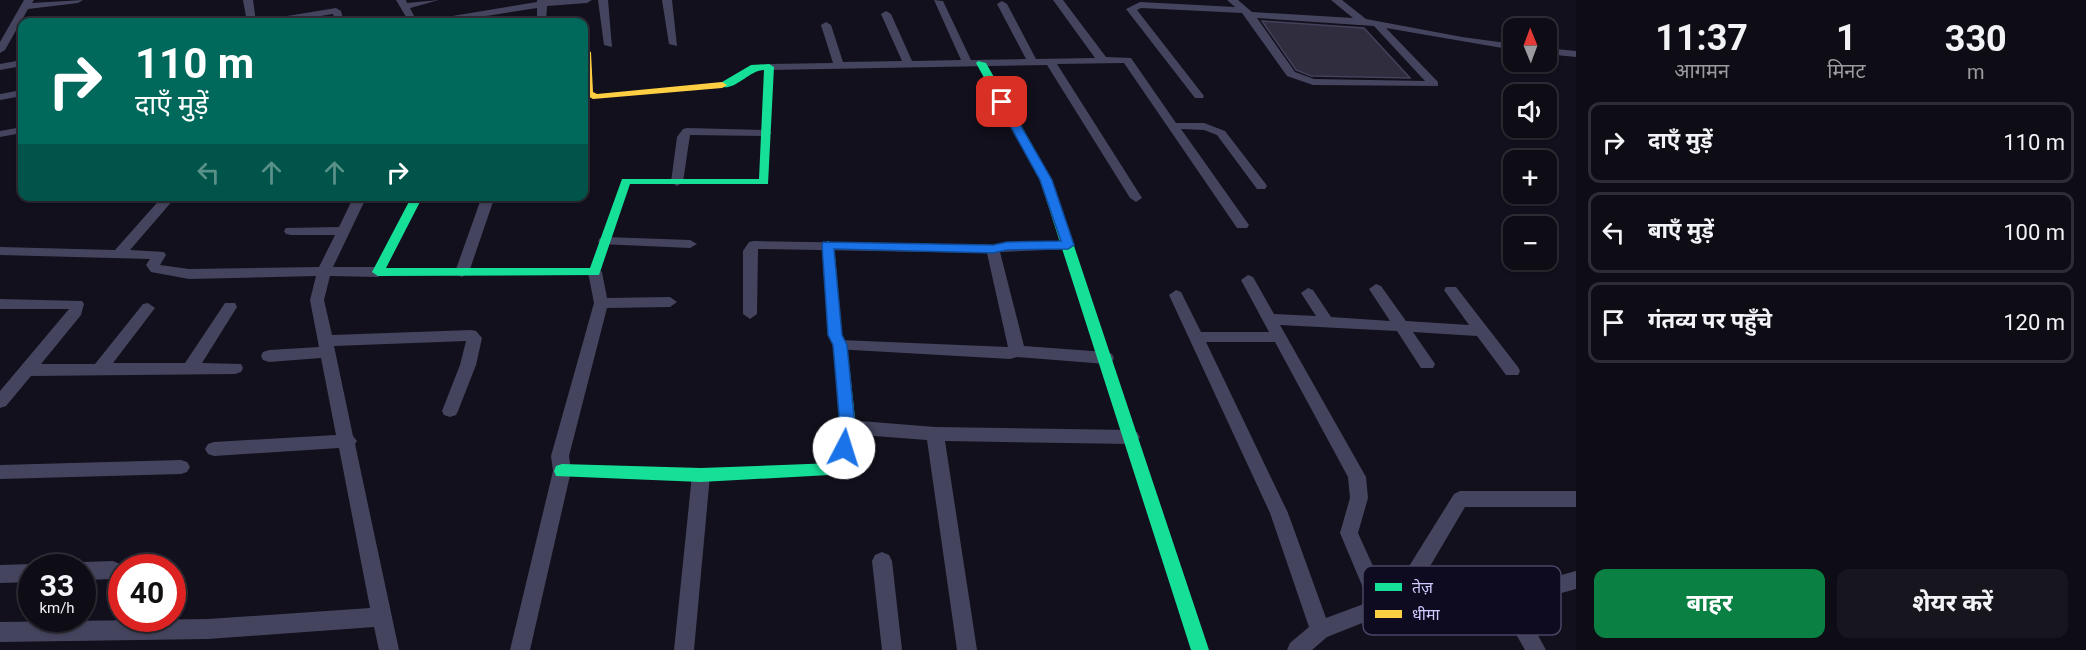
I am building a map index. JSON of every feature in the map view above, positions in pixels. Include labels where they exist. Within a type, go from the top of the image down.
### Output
[{"type":"street","points":[[19,18],[27,4],[78,0]]},
{"type":"street","points":[[248,0],[251,18]]},
{"type":"street","points":[[331,0],[339,18]]},
{"type":"street","points":[[411,18],[403,3],[434,0]]},
{"type":"street","points":[[456,18],[542,2],[586,0]]},
{"type":"street","points":[[603,0],[609,45]]},
{"type":"street","points":[[667,0],[674,44]]},
{"type":"street","points":[[1058,0],[1103,61]]},
{"type":"street","points":[[1232,0],[1246,12],[1291,74],[1313,82],[1434,84],[1377,24]]},
{"type":"street","points":[[1336,0],[1363,21]]},
{"type":"street","points":[[938,1],[1046,180],[1200,650]]},
{"type":"street","points":[[542,2],[542,18]]},
{"type":"street","points":[[1002,4],[1033,62]]},
{"type":"street","points":[[1199,96],[1131,9],[1140,5],[1363,21],[1503,45]]},
{"type":"street","points":[[293,18],[336,11]]},
{"type":"street","points":[[886,14],[908,64]]},
{"type":"street","points":[[0,50],[18,19]]},
{"type":"street","points":[[826,26],[839,66]]},
{"type":"street","points":[[1557,52],[1576,54]]},
{"type":"street","points":[[588,93],[596,97],[727,85],[754,68],[769,67],[1126,60],[1242,225]]},
{"type":"street","points":[[1050,62],[1136,198]]},
{"type":"street","points":[[0,67],[18,64]]},
{"type":"street","points":[[519,650],[562,471],[560,456],[601,303],[595,272],[626,181],[764,182],[769,67]]},
{"type":"street","points":[[0,97],[18,94]]},
{"type":"street","points":[[1173,126],[1202,126],[1221,132],[1262,186]]},
{"type":"street","points":[[0,134],[18,131]]},
{"type":"street","points":[[677,182],[683,137],[687,131],[766,133]]},
{"type":"street","points":[[119,254],[166,201]]},
{"type":"street","points":[[359,201],[324,271],[317,300],[348,441],[389,650]]},
{"type":"street","points":[[378,272],[415,201]]},
{"type":"street","points":[[462,272],[487,201]]},
{"type":"street","points":[[291,231],[344,231]]},
{"type":"street","points":[[605,241],[690,244]]},
{"type":"street","points":[[750,314],[750,251],[754,244],[993,249],[1007,246],[1068,245]]},
{"type":"street","points":[[562,471],[701,475],[841,469],[848,427],[840,345],[835,335],[828,245]]},
{"type":"street","points":[[993,249],[1017,351]]},
{"type":"street","points":[[0,251],[159,255],[153,265],[156,269],[167,272],[595,272]]},
{"type":"street","points":[[1248,280],[1357,477],[1359,498],[1349,533],[1363,566]]},
{"type":"street","points":[[1376,289],[1427,364]]},
{"type":"street","points":[[1451,290],[1512,371]]},
{"type":"street","points":[[1308,292],[1326,321]]},
{"type":"street","points":[[1176,295],[1279,513],[1320,630]]},
{"type":"street","points":[[601,303],[670,302]]},
{"type":"street","points":[[0,304],[77,304],[76,311],[0,402]]},
{"type":"street","points":[[190,368],[230,306]]},
{"type":"street","points":[[100,369],[148,308]]},
{"type":"street","points":[[1270,319],[1482,331]]},
{"type":"street","points":[[269,356],[326,347],[471,335],[474,338],[468,365],[450,411]]},
{"type":"street","points":[[1196,337],[1280,338]]},
{"type":"street","points":[[840,345],[1010,353],[1017,351],[1106,358]]},
{"type":"street","points":[[28,370],[235,368]]},
{"type":"street","points":[[848,427],[935,434],[1131,437]]},
{"type":"street","points":[[935,434],[967,650]]},
{"type":"street","points":[[214,449],[348,441]]},
{"type":"street","points":[[0,472],[180,467]]},
{"type":"street","points":[[684,650],[701,475]]},
{"type":"street","points":[[1420,566],[1460,499],[1576,500]]},
{"type":"street","points":[[882,561],[892,650]]},
{"type":"street","points":[[0,574],[18,573]]},
{"type":"street","points":[[1561,584],[1576,580]]},
{"type":"street","points":[[1298,650],[1320,630],[1363,612]]},
{"type":"street","points":[[0,632],[208,629],[383,617]]},
{"type":"street","points":[[1528,635],[1536,650]]},
{"type":"building","points":[[1262,21],[1364,28],[1410,78],[1311,76],[1296,70]]},
{"type":"traffic: fast","points":[[981,63],[1046,180],[1200,650]]},
{"type":"traffic: fast","points":[[415,201],[378,272],[595,272],[626,181],[764,182],[769,67],[754,67],[727,85],[722,85]]},
{"type":"traffic: fast","points":[[562,471],[701,475],[841,469],[848,427],[840,345],[835,335],[828,245]]},
{"type":"traffic: slow","points":[[588,93],[596,97],[722,85]]},
{"type":"route","points":[[844,448],[848,427],[840,345],[835,335],[828,245],[993,249],[1007,246],[1068,245],[1046,180],[1002,102]]}]
